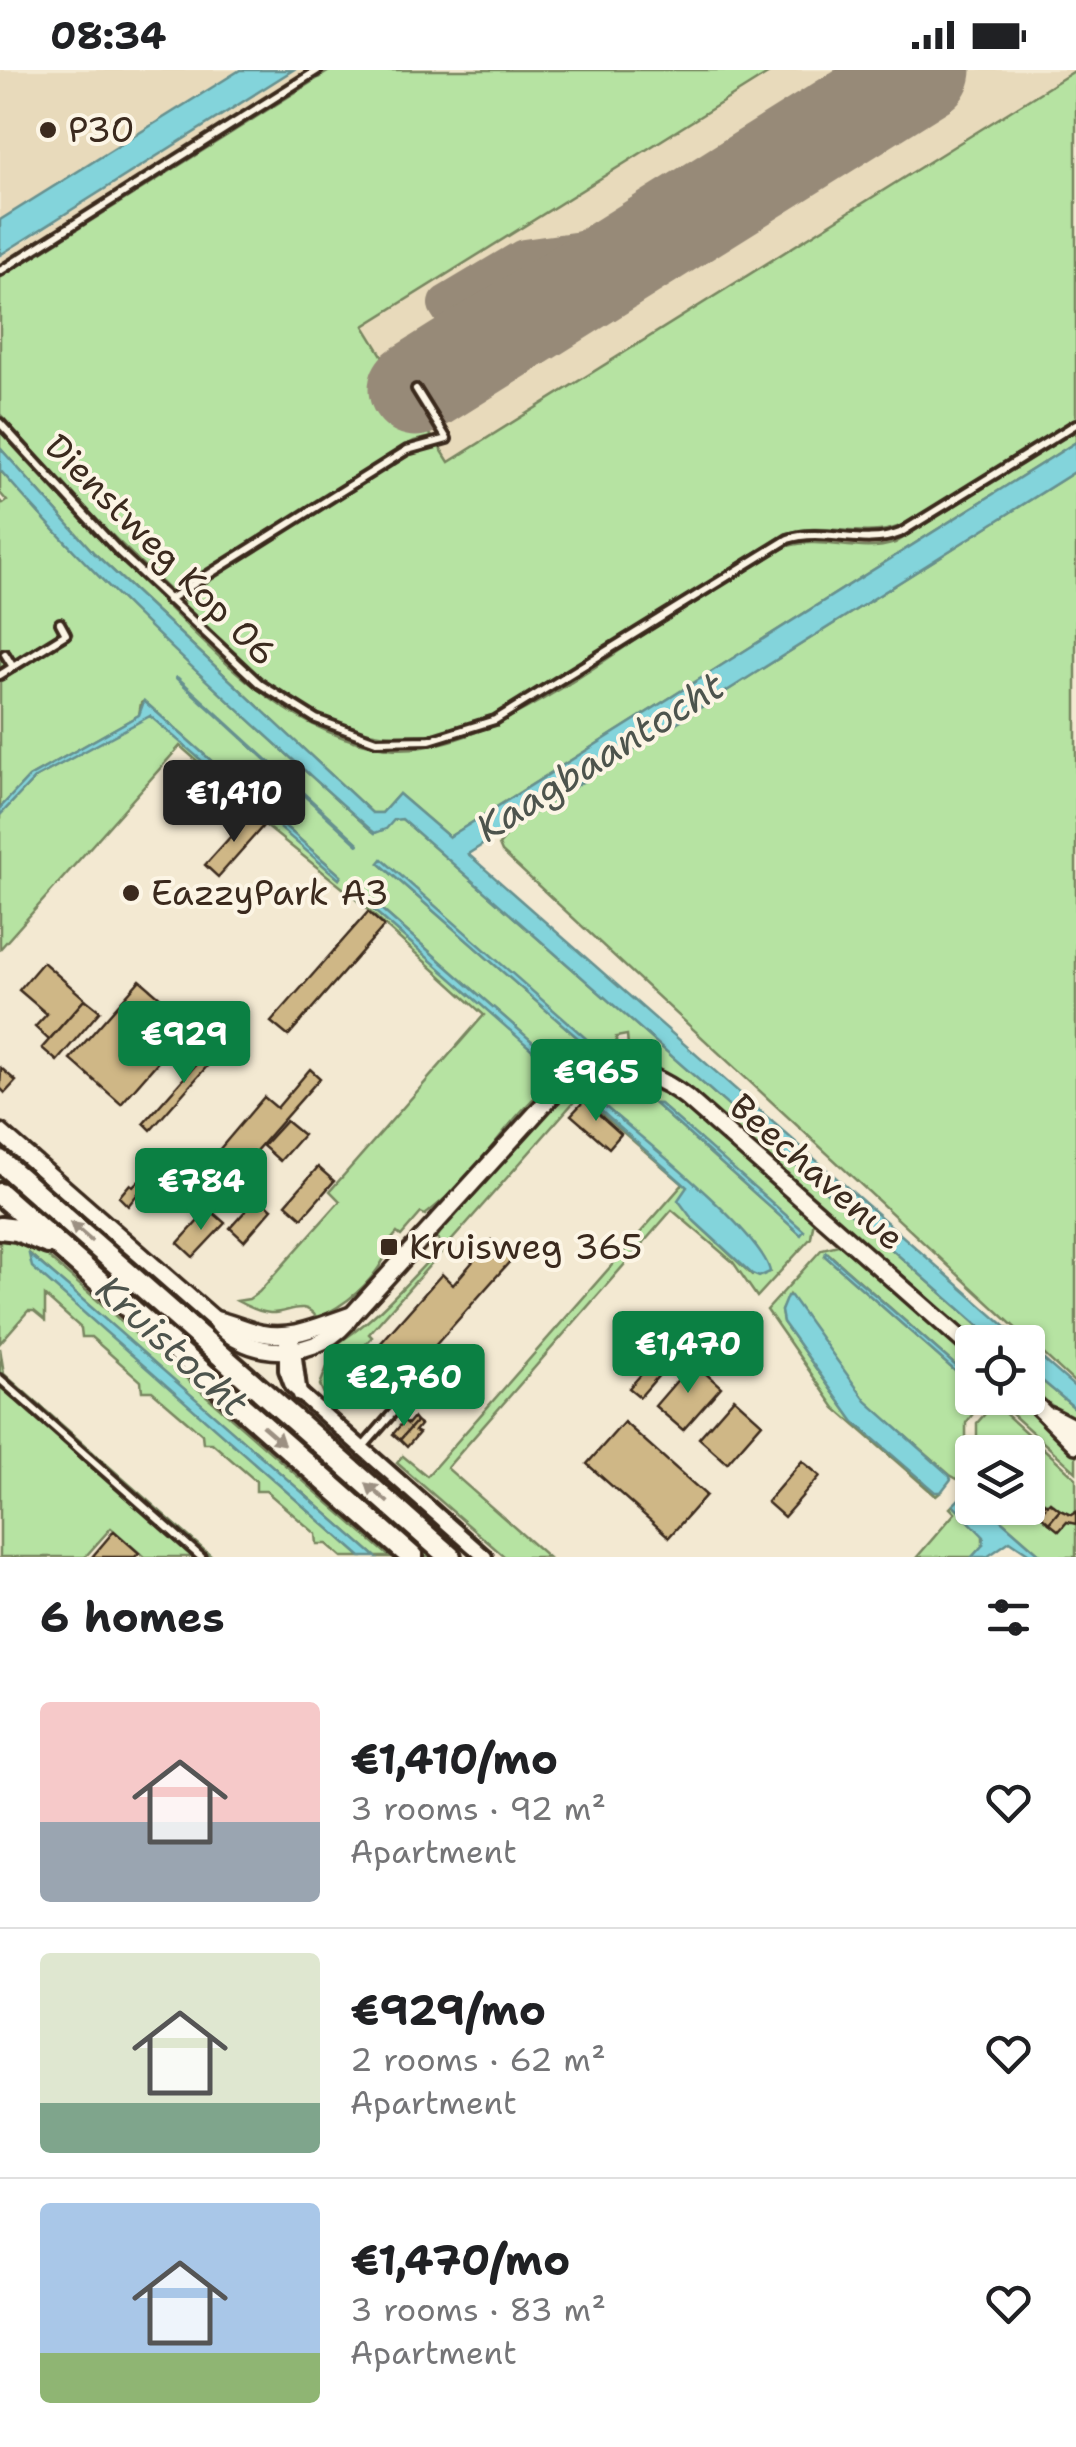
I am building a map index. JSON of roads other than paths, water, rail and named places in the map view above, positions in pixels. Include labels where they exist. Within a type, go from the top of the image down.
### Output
[{"type":"highway","points":[[0,1161],[450,1557]]},
{"type":"highway","points":[[0,1194],[412,1557]]},
{"type":"highway","points":[[0,1228],[17,1230],[63,1250]]},
{"type":"street","name":"Beechavenue","points":[[290,1351],[330,1339],[343,1330],[541,1104],[576,1077],[600,1069],[622,1068],[651,1075],[686,1096],[955,1334]]},
{"type":"street","points":[[0,1132],[214,1319],[223,1332],[244,1342],[290,1351]]},
{"type":"street","name":"Beechavenue","points":[[289,1334],[310,1332],[352,1316]]},
{"type":"street","points":[[214,1319],[265,1334],[289,1334],[288,1380],[300,1394],[485,1557]]},
{"type":"street","points":[[1045,1411],[1076,1444]]},
{"type":"street","points":[[1048,1414],[1076,1430]]},
{"type":"lane","points":[[0,271],[318,70]]},
{"type":"lane","points":[[168,600],[407,450],[447,439],[416,388]]},
{"type":"lane","name":"Dienstweg Kop 06","points":[[0,422],[72,503],[168,600],[260,684],[292,707],[363,738],[404,743],[441,738],[505,714],[788,539],[813,534],[872,540],[900,533],[1076,424]]},
{"type":"lane","points":[[0,675],[66,634],[60,623]]},
{"type":"lane","points":[[5,654],[13,667]]},
{"type":"lane","points":[[0,1380],[201,1557]]},
{"type":"lane","points":[[362,1448],[404,1400]]},
{"type":"water","points":[[240,70],[293,70],[0,255],[0,220]]},
{"type":"water","name":"Kaagbaantocht","points":[[1076,442],[1076,471],[468,854],[1004,1325],[978,1325],[402,819],[375,833],[371,830],[227,700],[88,565],[0,470],[0,448],[94,553],[372,813],[382,813],[399,794],[449,837]]},
{"type":"water","points":[[144,701],[341,876],[339,879],[150,716],[35,778],[0,815],[0,808],[29,777],[139,715]]},
{"type":"water","points":[[382,859],[590,1042],[587,1046],[379,863]]},
{"type":"water","points":[[356,887],[551,1058],[547,1063],[352,891]]},
{"type":"water","points":[[596,1099],[722,1209],[762,1255],[770,1272],[759,1277],[752,1274],[693,1220],[678,1200],[687,1187],[592,1103]]},
{"type":"water","points":[[655,1104],[660,1104],[804,1231],[801,1235]]},
{"type":"water","points":[[826,1252],[955,1365],[955,1371],[825,1256]]},
{"type":"water","points":[[29,1254],[376,1557],[361,1557],[32,1267]]},
{"type":"water","points":[[787,1296],[791,1296],[866,1401],[949,1475],[951,1479],[941,1492],[935,1492],[854,1422],[783,1322],[781,1311]]},
{"type":"water","points":[[1045,1361],[1076,1388],[1076,1409],[1045,1383]]},
{"type":"water","points":[[972,1525],[1006,1525],[1043,1557],[1034,1557],[1010,1541],[987,1557],[972,1557],[983,1545],[984,1537]]},
{"type":"waterway","points":[[177,678],[358,844]]},
{"type":"place","name":"P30","points":[[48,130]]},
{"type":"place","name":"EazzyPark A3","points":[[131,893]]},
{"type":"place","name":"Kruisweg 365","points":[[389,1247]]},
{"type":"water label","name":"Kruistocht","points":[[172,1346]]}]
